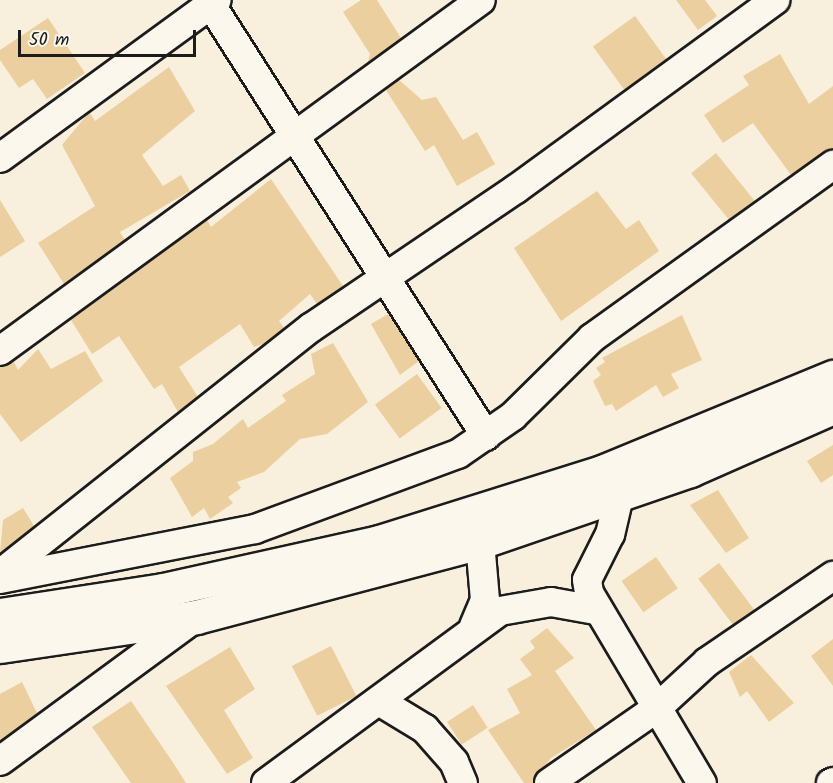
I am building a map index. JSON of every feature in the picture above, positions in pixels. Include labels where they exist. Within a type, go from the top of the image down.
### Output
[{"type":"highway","points":[[0,615],[163,590],[380,542],[602,472],[833,377]]},
{"type":"highway","points":[[0,646],[196,617],[480,542],[619,496],[833,407]]},
{"type":"street","points":[[0,351],[130,261],[293,135],[481,0]]},
{"type":"street","points":[[0,574],[312,327],[385,278],[775,0]]},
{"type":"street","points":[[0,158],[212,1],[293,135],[486,436]]},
{"type":"street","points":[[0,579],[255,529],[458,454],[486,436],[592,338],[833,165]]},
{"type":"street","points":[[619,496],[610,534],[587,580],[595,610],[702,783]]},
{"type":"street","points":[[474,626],[485,600],[480,542]]},
{"type":"street","points":[[549,783],[657,708],[707,662],[833,576]]},
{"type":"street","points":[[266,783],[379,701],[474,626],[527,604],[550,602],[595,610]]},
{"type":"street","points":[[0,761],[196,617]]},
{"type":"street","points":[[379,701],[425,729],[454,762],[463,783]]},
{"type":"building","points":[[361,0],[377,0],[401,38],[368,62],[370,54],[343,12]]},
{"type":"building","points":[[676,0],[705,0],[717,16],[698,30]]},
{"type":"building","points":[[635,16],[666,59],[624,89],[593,47]]},
{"type":"building","points":[[48,18],[85,73],[47,99],[33,79],[19,88],[0,60],[0,50]]},
{"type":"building","points":[[780,54],[809,104],[833,86],[833,149],[791,175],[753,123],[723,143],[704,115],[749,85],[743,76]]},
{"type":"building","points":[[169,67],[195,111],[142,155],[163,186],[181,175],[190,191],[120,232],[125,240],[64,284],[38,243],[95,206],[62,145],[90,113],[95,121]]},
{"type":"building","points":[[399,80],[422,100],[436,97],[463,140],[477,132],[495,164],[457,186],[434,145],[425,151],[386,90]]},
{"type":"building","points":[[716,153],[755,201],[730,221],[691,173]]},
{"type":"building","points":[[271,179],[343,286],[317,304],[310,294],[279,321],[284,328],[266,343],[254,347],[240,324],[179,367],[198,397],[178,412],[162,384],[154,389],[119,336],[92,354],[71,320],[207,220],[211,227]]},
{"type":"building","points":[[597,191],[626,229],[639,220],[659,251],[561,321],[514,248]]},
{"type":"building","points":[[0,200],[25,241],[0,257]]},
{"type":"building","points":[[388,314],[419,361],[400,375],[371,324]]},
{"type":"building","points":[[682,315],[702,360],[671,374],[679,388],[663,397],[656,385],[616,411],[612,404],[605,406],[593,381],[601,375],[596,368],[605,362],[602,358]]},
{"type":"building","points":[[333,343],[368,402],[327,434],[300,439],[264,472],[237,482],[241,488],[228,497],[233,503],[210,519],[204,508],[192,517],[170,478],[193,461],[193,452],[213,444],[243,419],[248,428],[286,401],[282,395],[315,374],[311,354]]},
{"type":"building","points":[[38,349],[51,369],[85,351],[103,381],[21,442],[0,414],[0,367],[14,362],[18,370]]},
{"type":"building","points":[[417,374],[442,408],[400,439],[375,405]]},
{"type":"building","points":[[833,445],[833,475],[821,483],[807,461]]},
{"type":"building","points":[[718,490],[749,538],[726,553],[690,505]]},
{"type":"building","points":[[23,508],[34,526],[0,553],[3,520]]},
{"type":"building","points":[[656,557],[678,588],[643,612],[622,581]]},
{"type":"building","points":[[719,563],[755,610],[734,626],[698,579]]},
{"type":"building","points":[[547,628],[574,658],[555,671],[596,730],[551,758],[533,783],[524,783],[488,730],[520,713],[507,689],[532,675],[520,659],[535,648],[530,641]]},
{"type":"building","points":[[833,639],[833,686],[811,656]]},
{"type":"building","points":[[331,646],[356,696],[317,716],[292,666]]},
{"type":"building","points":[[230,647],[255,689],[224,710],[253,758],[227,774],[166,686]]},
{"type":"building","points":[[751,655],[794,703],[769,722],[747,691],[740,697],[729,672]]},
{"type":"building","points":[[22,682],[37,713],[0,741],[0,694]]},
{"type":"building","points":[[131,701],[186,783],[131,783],[92,727]]},
{"type":"building","points":[[473,705],[488,728],[462,745],[447,722]]}]
